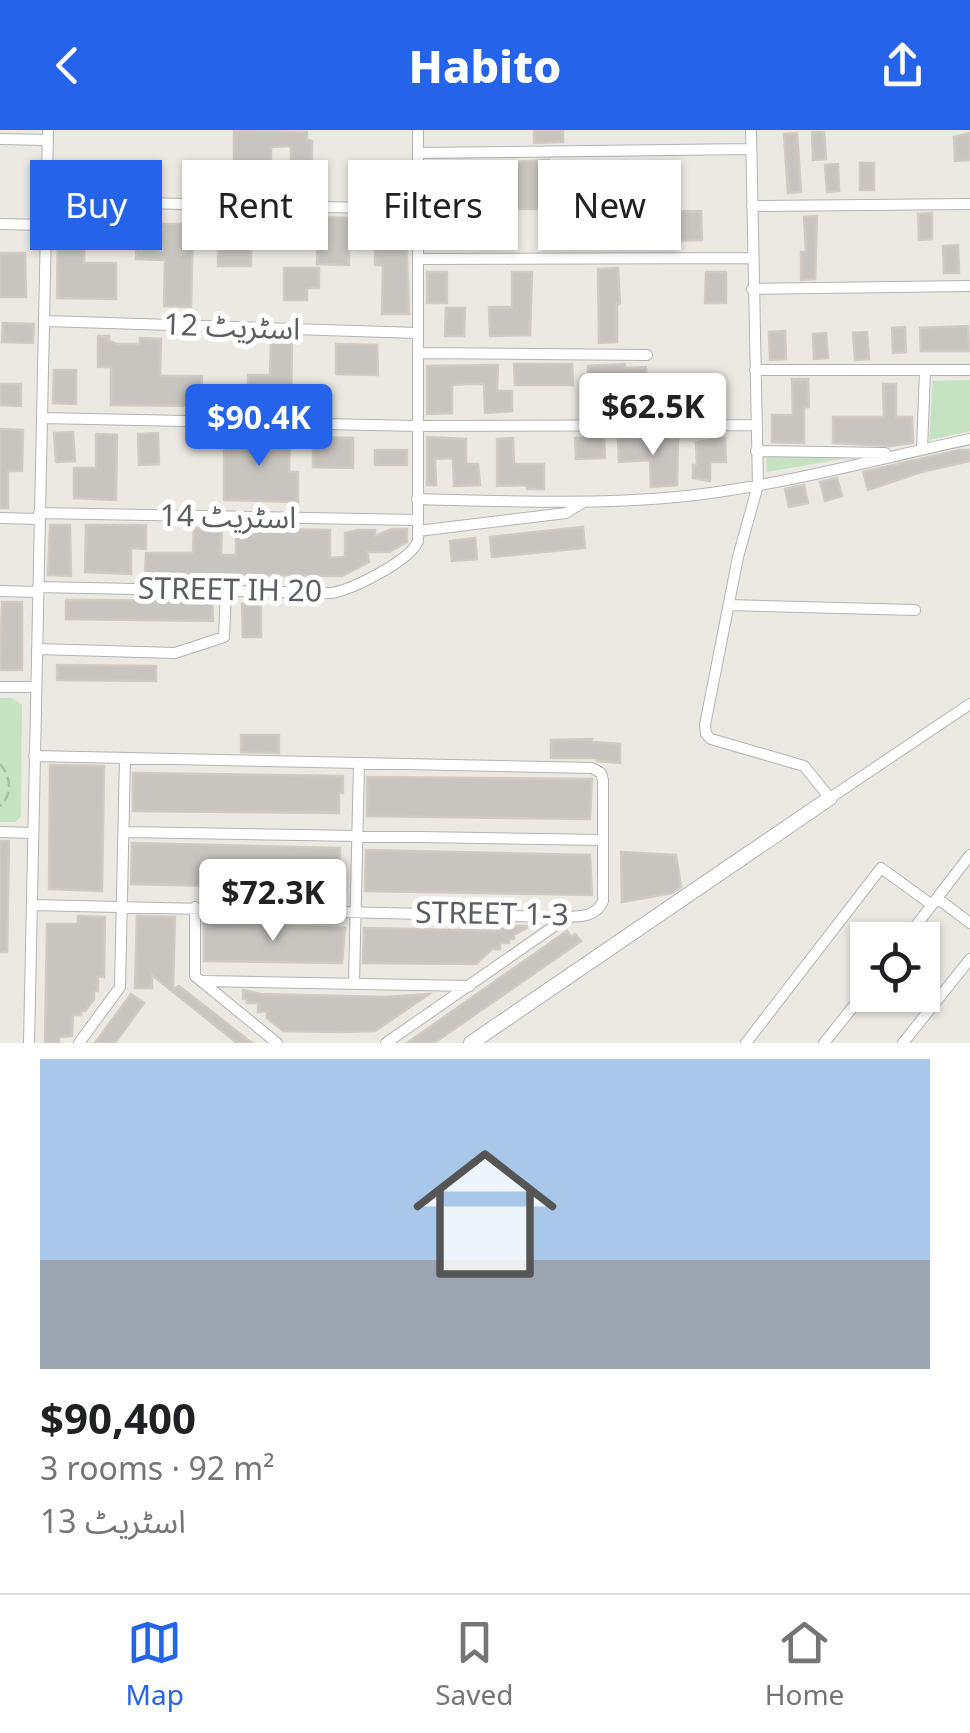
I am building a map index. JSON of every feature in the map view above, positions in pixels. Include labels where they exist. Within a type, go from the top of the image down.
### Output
[{"type":"street","points":[[418,130],[418,160]]},
{"type":"street","points":[[751,130],[758,485],[729,606],[706,734],[711,739],[804,766],[830,798]]},
{"type":"street","points":[[0,139],[48,135],[48,160]]},
{"type":"street","points":[[418,152],[751,149]]},
{"type":"street","points":[[162,204],[348,208]]},
{"type":"street","points":[[752,206],[970,204]]},
{"type":"street","points":[[0,224],[30,225]]},
{"type":"street","points":[[29,1043],[46,250]]},
{"type":"street","points":[[418,250],[418,526]]},
{"type":"street","points":[[418,259],[751,258]]},
{"type":"street","points":[[752,289],[970,286]]},
{"type":"street","name":"اسٹریٹ 12","points":[[46,321],[418,332]]},
{"type":"street","points":[[418,354],[647,356]]},
{"type":"street","points":[[754,370],[970,370]]},
{"type":"street","points":[[922,450],[925,371]]},
{"type":"street","points":[[43,418],[417,426],[755,425]]},
{"type":"street","points":[[417,499],[583,502],[678,496],[758,485],[970,439]]},
{"type":"street","points":[[756,452],[901,453]]},
{"type":"street","name":"اسٹریٹ 14","points":[[0,518],[418,526],[566,514],[583,502]]},
{"type":"street","name":"STREET IH 20","points":[[0,591],[341,591],[413,553],[418,526]]},
{"type":"street","points":[[37,650],[175,653],[200,647],[224,636],[226,590]]},
{"type":"street","points":[[729,606],[914,610]]},
{"type":"street","points":[[0,687],[35,687]]},
{"type":"street","points":[[471,1043],[970,704]]},
{"type":"street","points":[[34,756],[592,768],[603,780],[603,840],[124,832]]},
{"type":"street","points":[[79,1043],[120,987],[125,758]]},
{"type":"street","points":[[354,982],[359,764]]},
{"type":"street","points":[[0,832],[33,833]]},
{"type":"street","name":"STREET 1-3","points":[[32,904],[591,915],[599,910],[603,900],[603,840]]},
{"type":"street","points":[[918,922],[970,855]]},
{"type":"street","points":[[746,1043],[882,868],[970,924]]},
{"type":"street","points":[[195,908],[195,976],[277,1043]]},
{"type":"street","points":[[386,1043],[553,927],[555,916]]},
{"type":"street","points":[[902,1043],[970,958]]},
{"type":"street","points":[[203,981],[470,986]]},
{"type":"street","points":[[824,1043],[850,1010]]},
{"type":"path","points":[[0,764],[7,774],[8,786],[8,795],[0,806]]},
{"type":"green space","points":[[970,380],[970,431],[929,440],[933,381]]},
{"type":"green space","points":[[864,455],[767,472],[766,456]]},
{"type":"green space","points":[[0,698],[12,698],[22,705],[21,816],[15,822],[0,822]]},
{"type":"building","points":[[234,130],[307,132],[307,140],[312,141],[312,160],[291,160],[291,146],[271,147],[271,160],[234,160]]},
{"type":"building","points":[[534,130],[563,130],[563,142],[534,143]]},
{"type":"building","points":[[812,132],[824,132],[826,159],[813,160]]},
{"type":"building","points":[[797,133],[801,192],[788,193],[784,134]]},
{"type":"building","points":[[970,133],[970,160],[955,161],[954,137]]},
{"type":"building","points":[[538,161],[538,209],[518,209],[518,162]]},
{"type":"building","points":[[860,163],[874,163],[874,190],[860,190]]},
{"type":"building","points":[[838,164],[839,191],[827,192],[825,165]]},
{"type":"building","points":[[681,211],[701,211],[702,240],[681,240]]},
{"type":"building","points":[[932,213],[932,239],[919,240],[918,214]]},
{"type":"building","points":[[817,216],[815,279],[801,280],[801,252],[806,252],[804,217]]},
{"type":"building","points":[[328,217],[348,218],[349,265],[317,264],[317,250],[328,250]]},
{"type":"building","points":[[162,224],[182,224],[182,250],[192,250],[191,307],[164,306],[165,260],[136,259],[136,250],[162,250]]},
{"type":"building","points":[[958,245],[959,273],[944,273],[943,246]]},
{"type":"building","points":[[58,250],[84,250],[84,263],[116,263],[116,299],[57,298]]},
{"type":"building","points":[[218,250],[251,250],[251,266],[218,266]]},
{"type":"building","points":[[375,250],[407,250],[409,314],[382,314],[383,265],[375,265]]},
{"type":"building","points":[[0,253],[25,253],[26,297],[0,297]]},
{"type":"building","points":[[284,268],[319,268],[319,288],[307,288],[307,300],[284,300]]},
{"type":"building","points":[[618,268],[617,342],[599,343],[598,269]]},
{"type":"building","points":[[427,272],[447,272],[447,303],[427,303]]},
{"type":"building","points":[[512,272],[532,272],[530,335],[490,336],[489,307],[512,307]]},
{"type":"building","points":[[706,272],[726,272],[726,303],[705,303]]},
{"type":"building","points":[[446,308],[465,308],[464,336],[445,336]]},
{"type":"building","points":[[3,323],[34,324],[33,343],[2,342]]},
{"type":"building","points":[[968,326],[969,351],[921,351],[920,328]]},
{"type":"building","points":[[905,327],[906,352],[893,353],[892,328]]},
{"type":"building","points":[[785,331],[786,359],[770,360],[769,332]]},
{"type":"building","points":[[867,332],[869,359],[855,360],[853,333]]},
{"type":"building","points":[[826,333],[828,358],[814,359],[813,334]]},
{"type":"building","points":[[98,336],[109,336],[109,341],[117,344],[140,344],[140,338],[161,339],[160,376],[202,376],[201,406],[111,405],[111,367],[98,367]]},
{"type":"building","points":[[271,342],[292,342],[291,406],[248,405],[248,375],[270,375]]},
{"type":"building","points":[[336,344],[377,345],[378,375],[336,374]]},
{"type":"building","points":[[514,364],[572,364],[573,385],[515,385]]},
{"type":"building","points":[[625,364],[625,368],[646,367],[648,412],[619,412],[618,383],[589,385],[588,366]]},
{"type":"building","points":[[498,365],[497,391],[512,391],[512,411],[485,413],[484,384],[467,384],[452,385],[452,413],[427,414],[427,366]]},
{"type":"building","points":[[54,370],[76,370],[76,404],[53,403]]},
{"type":"building","points":[[792,379],[808,379],[804,443],[772,442],[772,415],[793,415]]},
{"type":"building","points":[[0,384],[21,384],[21,406],[0,405]]},
{"type":"building","points":[[883,384],[896,384],[896,417],[912,417],[913,443],[833,443],[833,417],[884,417]]},
{"type":"building","points":[[696,391],[724,391],[725,412],[697,414]]},
{"type":"building","points":[[0,429],[23,430],[22,471],[8,471],[8,508],[0,508]]},
{"type":"building","points":[[73,432],[75,461],[56,462],[54,433]]},
{"type":"building","points":[[158,433],[159,464],[139,465],[138,434]]},
{"type":"building","points":[[96,434],[117,435],[116,500],[74,498],[74,468],[96,468]]},
{"type":"building","points":[[224,435],[290,436],[289,472],[298,472],[298,502],[224,500]]},
{"type":"building","points":[[313,437],[353,438],[353,468],[313,467]]},
{"type":"building","points":[[427,437],[466,439],[466,464],[478,464],[480,485],[454,486],[453,458],[435,459],[436,485],[427,485]]},
{"type":"building","points":[[604,437],[605,458],[576,459],[575,438]]},
{"type":"building","points":[[513,438],[514,464],[544,464],[544,489],[497,486],[497,439]]},
{"type":"building","points":[[678,438],[677,485],[651,487],[650,460],[619,462],[618,439]]},
{"type":"building","points":[[725,438],[726,462],[710,462],[710,481],[693,478],[696,442]]},
{"type":"building","points":[[375,450],[407,450],[407,465],[375,465]]},
{"type":"building","points":[[970,450],[970,461],[868,490],[863,472]]},
{"type":"building","points":[[837,478],[842,496],[825,501],[820,482]]},
{"type":"building","points":[[804,485],[808,503],[789,507],[785,489]]},
{"type":"building","points":[[50,525],[70,525],[71,576],[48,575]]},
{"type":"building","points":[[86,525],[146,525],[146,549],[131,548],[131,574],[85,572]]},
{"type":"building","points":[[583,527],[585,548],[492,557],[490,537]]},
{"type":"building","points":[[194,528],[222,529],[221,555],[236,555],[236,528],[330,530],[330,558],[345,557],[345,533],[358,530],[375,530],[375,536],[392,529],[407,529],[407,542],[389,552],[367,552],[369,562],[342,576],[145,574],[146,553],[193,553]]},
{"type":"building","points":[[475,538],[477,559],[452,561],[450,541]]},
{"type":"building","points":[[66,600],[212,601],[213,621],[66,619]]},
{"type":"building","points":[[2,602],[22,602],[22,670],[0,670]]},
{"type":"building","points":[[242,604],[261,604],[261,637],[243,637]]},
{"type":"building","points":[[57,665],[156,666],[156,681],[57,680]]},
{"type":"building","points":[[241,735],[279,735],[279,753],[241,752]]},
{"type":"building","points":[[592,739],[620,744],[620,763],[596,758],[551,758],[551,740]]},
{"type":"building","points":[[50,765],[104,766],[102,891],[49,889]]},
{"type":"building","points":[[133,773],[343,776],[343,793],[339,793],[339,813],[133,811]]},
{"type":"building","points":[[367,777],[592,779],[590,819],[367,816]]},
{"type":"building","points":[[0,841],[9,841],[7,952],[0,952]]},
{"type":"building","points":[[132,843],[340,848],[340,889],[131,884]]},
{"type":"building","points":[[366,850],[590,855],[592,895],[365,891]]},
{"type":"building","points":[[621,852],[676,855],[681,887],[672,893],[622,902]]},
{"type":"building","points":[[78,916],[105,917],[104,977],[98,976],[98,991],[94,991],[94,999],[85,1011],[73,1015],[72,1036],[59,1037],[59,1043],[45,1043],[47,924],[78,924]]},
{"type":"building","points":[[137,916],[175,917],[173,989],[179,986],[252,1043],[237,1043],[152,975],[152,988],[135,988]]},
{"type":"building","points":[[204,924],[345,928],[342,963],[204,961]]},
{"type":"building","points":[[501,926],[530,926],[509,939],[509,943],[500,943],[500,949],[492,949],[476,964],[363,963],[364,928],[501,931]]},
{"type":"building","points":[[567,931],[581,941],[434,1043],[407,1043]]},
{"type":"building","points":[[243,990],[261,994],[385,997],[429,994],[375,1031],[283,1031],[267,1018],[267,1011],[258,1012],[258,1003],[243,999]]},
{"type":"building","points":[[131,994],[144,1003],[115,1043],[95,1043]]}]
